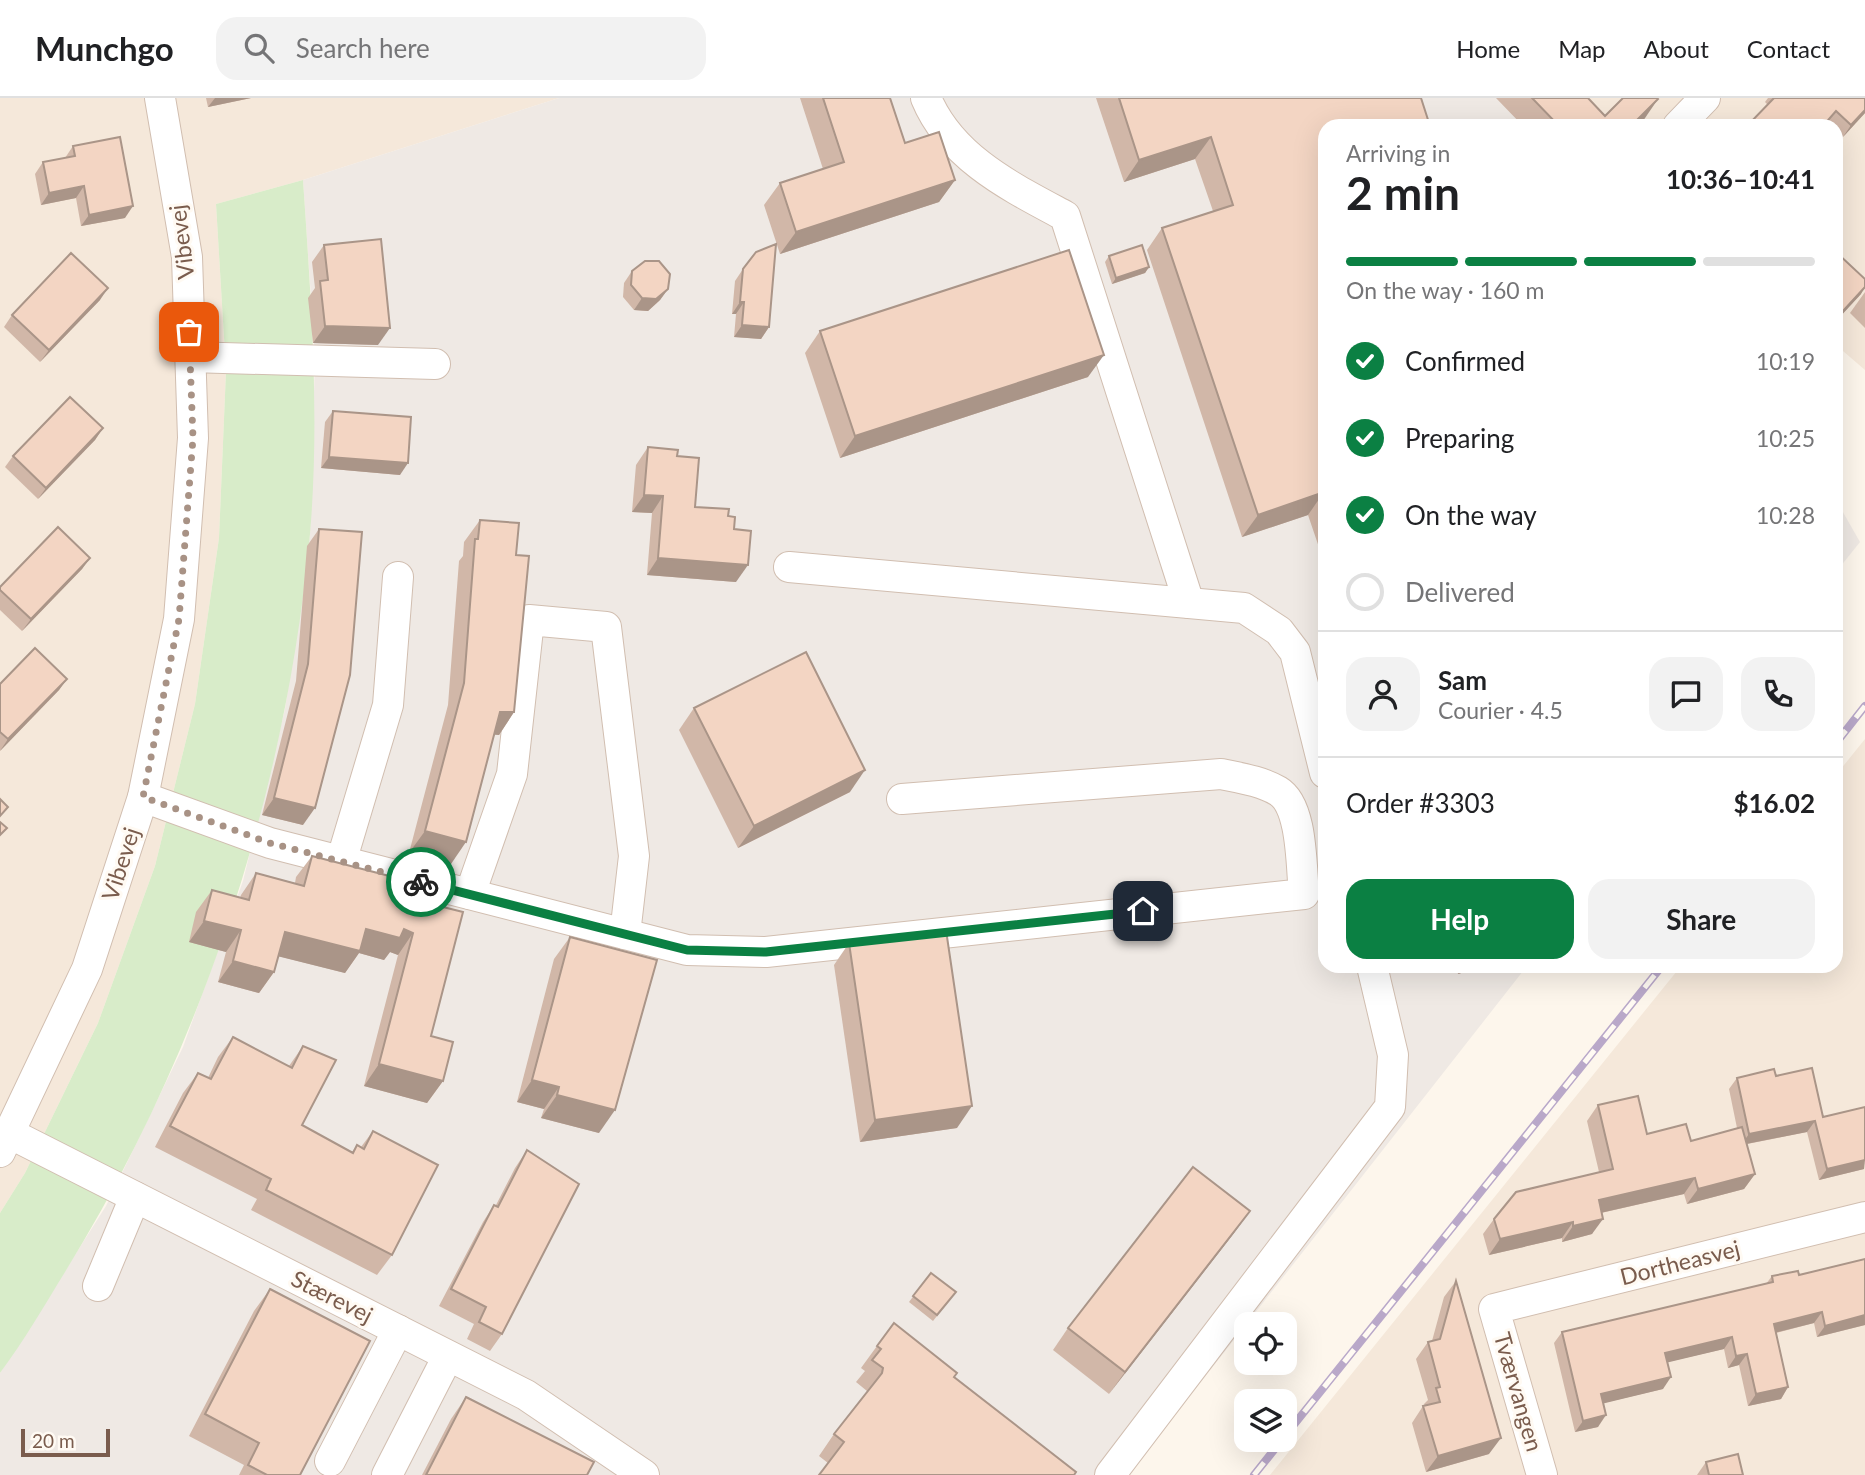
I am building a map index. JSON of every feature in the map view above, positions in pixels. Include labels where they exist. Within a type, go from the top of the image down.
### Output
[{"type":"street","name":"Vibevej","points":[[5,1143],[87,969],[143,797],[179,619],[193,438],[187,257],[160,98]]},
{"type":"street","points":[[926,98],[936,121],[962,150],[996,179],[1065,216],[1189,603]]},
{"type":"street","points":[[1685,119],[1705,98]]},
{"type":"street","points":[[190,358],[435,364]]},
{"type":"street","points":[[789,567],[1244,608],[1279,631],[1295,652],[1318,745]]},
{"type":"street","points":[[341,862],[388,705],[398,577]]},
{"type":"street","points":[[471,894],[512,774],[529,621],[606,627],[634,856],[625,934]]},
{"type":"street","points":[[143,797],[270,843],[687,950],[766,952],[1304,894],[1295,811],[1281,792],[1257,782],[1221,774],[902,799]]},
{"type":"street","points":[[1110,1475],[1390,1107],[1393,1055],[1374,973]]},
{"type":"street","name":"Stærevej","points":[[5,1143],[135,1197],[526,1395],[644,1475]]},
{"type":"street","points":[[98,1286],[135,1197]]},
{"type":"street","name":"Dortheasvej","points":[[1494,1309],[1865,1217]]},
{"type":"street","name":"Tværvangen","points":[[1494,1309],[1542,1475]]},
{"type":"street","points":[[330,1461],[398,1331]]},
{"type":"street","points":[[387,1475],[448,1356]]},
{"type":"shaded area","points":[[0,98],[559,98],[303,180],[216,204],[226,371],[219,538],[195,704],[155,866],[98,1023],[25,1173],[0,1213]]},
{"type":"shaded area","points":[[559,98],[1564,98],[1584,119],[1318,119],[1318,973],[1522,973],[1256,1312],[1234,1312],[1234,1340],[1128,1475],[0,1475],[0,1373],[106,1206],[183,1047],[243,881],[285,709],[310,534],[315,357],[303,180]]},
{"type":"shaded area","points":[[1564,98],[1865,98],[1865,370],[1843,351],[1843,119],[1584,119]]},
{"type":"shaded area","points":[[1843,512],[1860,542],[1843,563]]},
{"type":"shaded area","points":[[1865,739],[1865,1475],[1270,1475],[1289,1452],[1297,1452],[1297,1442],[1675,973],[1843,973],[1843,766]]},
{"type":"green space","points":[[303,180],[314,401],[310,534],[298,631],[281,728],[258,823],[230,917],[158,1100],[114,1187],[65,1272],[0,1373],[0,1213],[25,1173],[98,1023],[155,866],[195,704],[219,538],[226,371],[216,204]]},
{"type":"building","points":[[823,98],[890,98],[905,143],[939,132],[955,180],[796,232],[780,183],[844,162]]},
{"type":"building","points":[[1119,98],[1421,98],[1428,119],[1318,119],[1318,494],[1258,515],[1162,228],[1233,205],[1211,137],[1139,160]]},
{"type":"building","points":[[1532,98],[1588,98],[1605,116],[1623,98],[1658,99],[1638,119],[1552,119]]},
{"type":"building","points":[[1774,98],[1865,98],[1865,110],[1851,125],[1836,111],[1829,119],[1754,119]]},
{"type":"building","points":[[120,137],[133,206],[89,215],[84,186],[49,193],[43,162],[75,156],[73,146]]},
{"type":"building","points":[[381,239],[390,328],[325,326],[320,281],[328,280],[324,245]]},
{"type":"building","points":[[776,244],[769,327],[742,325],[744,302],[740,302],[743,269],[756,252]]},
{"type":"building","points":[[1142,245],[1149,267],[1116,278],[1109,256]]},
{"type":"building","points":[[1069,250],[1104,355],[855,436],[820,331]]},
{"type":"building","points":[[71,253],[108,288],[49,350],[12,315]]},
{"type":"building","points":[[1843,259],[1865,279],[1865,287],[1843,311]]},
{"type":"building","points":[[645,261],[659,261],[670,274],[668,289],[656,299],[642,298],[631,285],[632,271]]},
{"type":"building","points":[[70,397],[103,428],[46,488],[13,456]]},
{"type":"building","points":[[333,411],[411,417],[408,463],[329,457]]},
{"type":"building","points":[[648,447],[678,450],[677,456],[699,458],[695,507],[729,509],[728,516],[735,517],[734,529],[751,531],[748,565],[658,558],[663,496],[644,495]]},
{"type":"building","points":[[480,520],[519,523],[516,555],[529,556],[514,712],[500,712],[466,842],[425,831],[464,683],[475,539],[478,539]]},
{"type":"building","points":[[58,527],[90,558],[31,619],[0,587]]},
{"type":"building","points":[[319,529],[362,532],[350,675],[315,808],[274,798],[308,664]]},
{"type":"building","points":[[35,648],[67,679],[8,739],[0,732],[0,684]]},
{"type":"building","points":[[806,652],[865,770],[754,826],[694,708]]},
{"type":"building","points":[[0,799],[8,807],[0,816]]},
{"type":"building","points":[[0,822],[7,828],[0,835]]},
{"type":"building","points":[[312,856],[428,886],[423,902],[463,912],[431,1036],[453,1042],[443,1081],[379,1064],[413,933],[404,929],[400,938],[366,929],[360,951],[285,932],[274,972],[233,961],[241,930],[204,921],[212,890],[249,900],[256,873],[304,886]]},
{"type":"building","points":[[946,930],[972,1106],[875,1120],[849,943]]},
{"type":"building","points":[[570,937],[657,960],[615,1110],[557,1095],[559,1087],[532,1080]]},
{"type":"building","points":[[233,1037],[292,1068],[303,1046],[336,1060],[302,1125],[353,1153],[357,1145],[364,1149],[373,1131],[438,1165],[392,1255],[266,1190],[271,1179],[170,1126],[198,1073],[211,1079]]},
{"type":"building","points":[[1812,1068],[1823,1117],[1865,1107],[1865,1160],[1827,1169],[1815,1121],[1749,1134],[1737,1078],[1774,1069],[1776,1076]]},
{"type":"building","points":[[1638,1096],[1647,1134],[1686,1124],[1691,1141],[1742,1127],[1755,1174],[1698,1189],[1695,1178],[1599,1200],[1603,1219],[1573,1226],[1573,1222],[1500,1239],[1494,1219],[1516,1192],[1613,1169],[1598,1105]]},
{"type":"building","points":[[527,1150],[579,1184],[502,1334],[479,1322],[486,1307],[451,1289],[494,1205],[498,1207]]},
{"type":"building","points":[[1193,1167],[1250,1211],[1125,1372],[1068,1328]]},
{"type":"building","points":[[1865,1259],[1865,1315],[1825,1326],[1822,1312],[1774,1324],[1788,1387],[1756,1394],[1747,1354],[1736,1356],[1732,1337],[1665,1353],[1671,1377],[1601,1394],[1606,1415],[1583,1421],[1562,1332],[1773,1282],[1772,1276],[1798,1271],[1799,1275]]},
{"type":"building","points":[[931,1273],[956,1292],[937,1315],[913,1296]]},
{"type":"building","points":[[1456,1281],[1501,1438],[1438,1456],[1423,1406],[1440,1402],[1436,1388],[1440,1387],[1428,1342],[1440,1339]]},
{"type":"building","points":[[270,1289],[370,1341],[300,1475],[267,1475],[248,1465],[259,1443],[205,1414]]},
{"type":"building","points":[[894,1323],[957,1373],[954,1377],[1076,1472],[1074,1475],[819,1475],[844,1442],[834,1434],[882,1373],[883,1368],[872,1360],[881,1349],[877,1346]]},
{"type":"building","points":[[466,1397],[594,1462],[587,1475],[426,1475]]},
{"type":"building","points":[[1738,1454],[1743,1475],[1709,1475],[1706,1462]]},
{"type":"railway","points":[[1843,734],[1865,706]]},
{"type":"railway","points":[[1297,1421],[1656,973]]},
{"type":"railway","points":[[1254,1475],[1272,1452]]},
{"type":"way so far","points":[[189,332],[193,438],[179,619],[143,797],[270,843],[421,882]]},
{"type":"route","points":[[421,882],[687,950],[766,952],[1143,911]]}]
